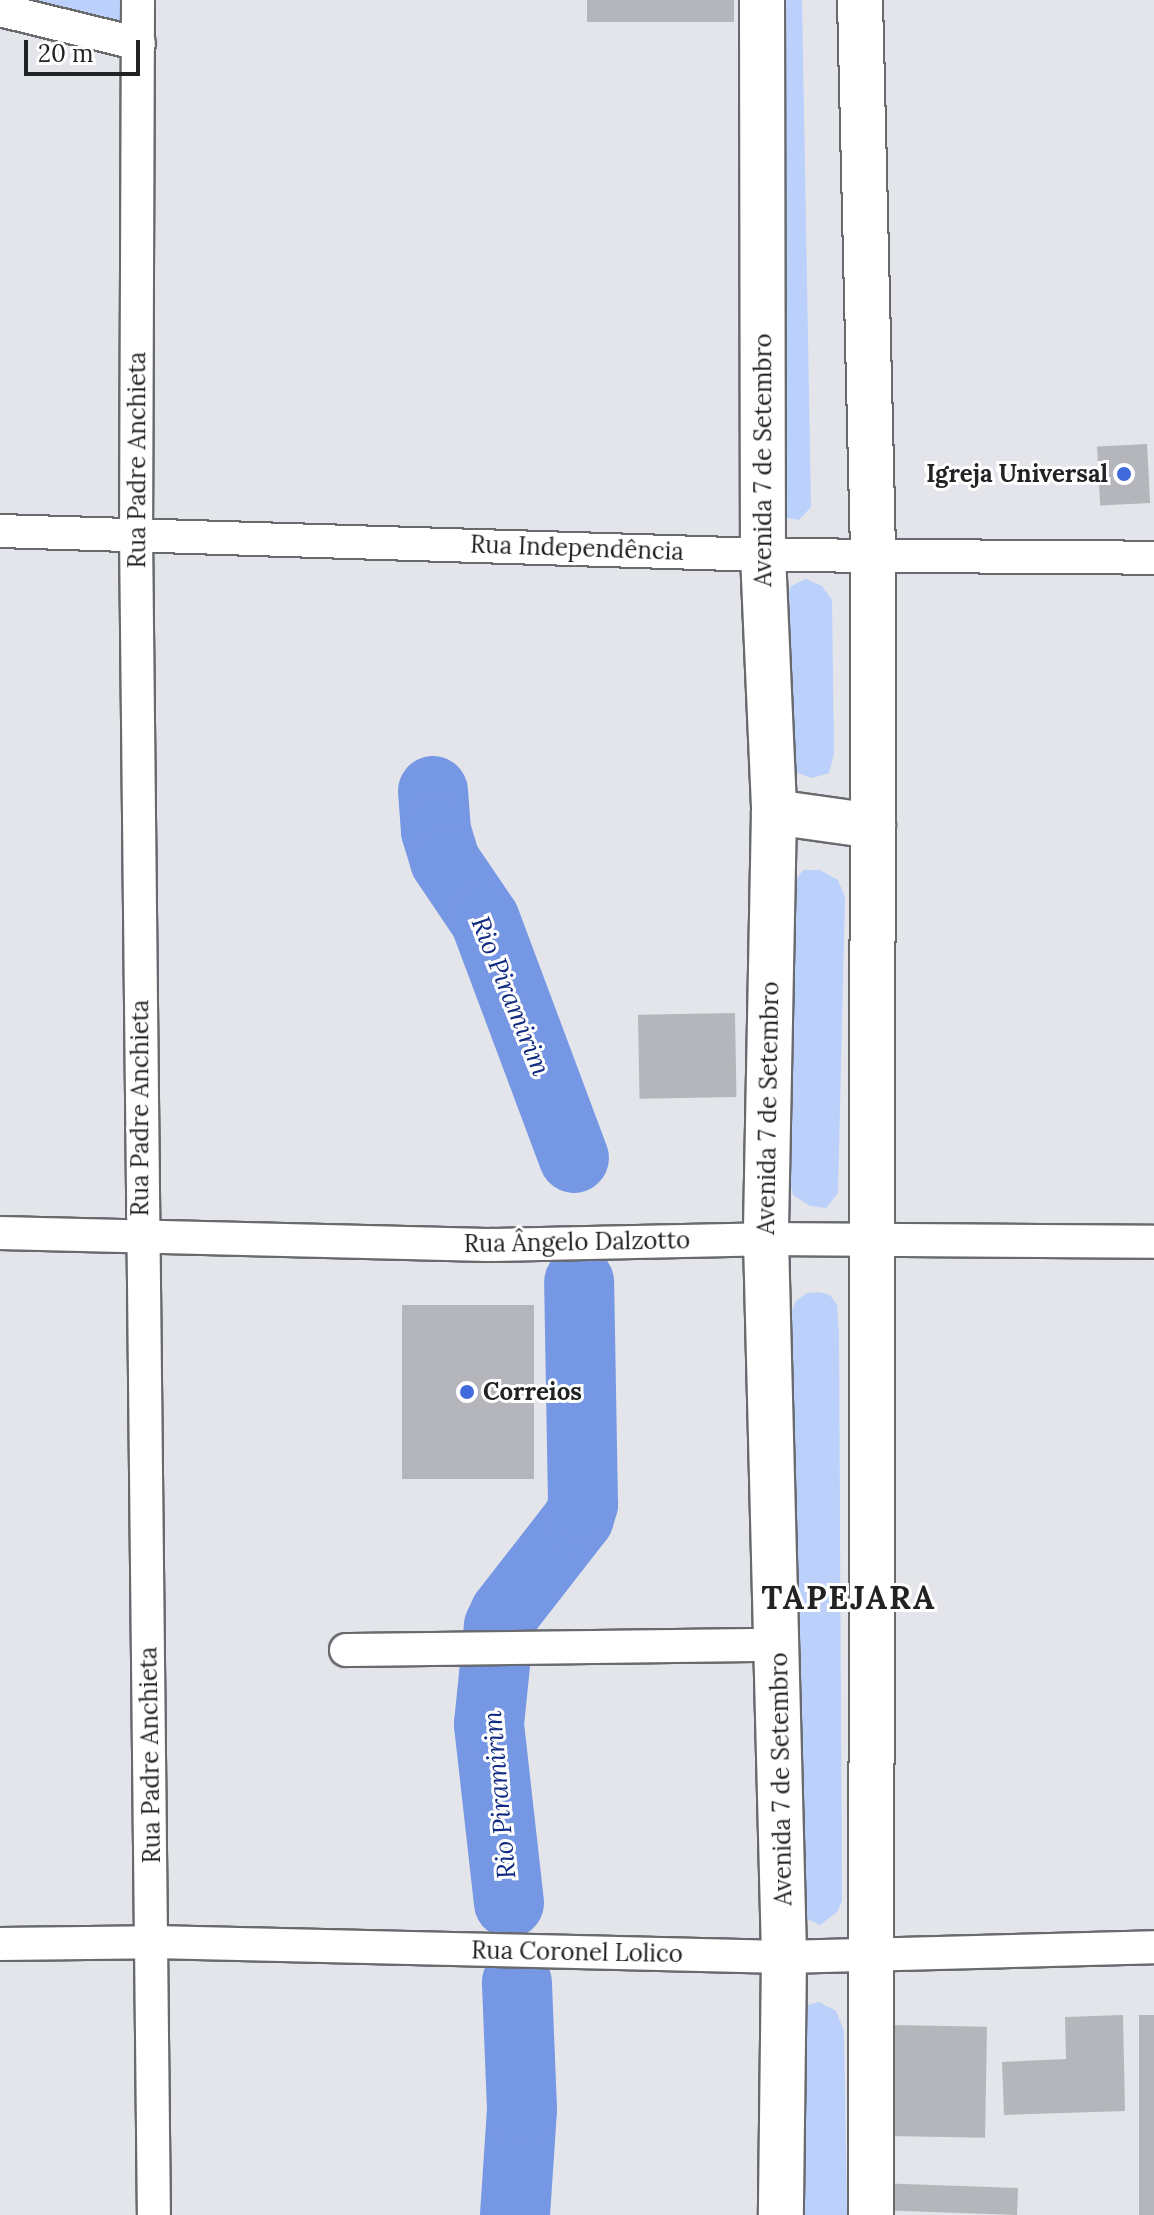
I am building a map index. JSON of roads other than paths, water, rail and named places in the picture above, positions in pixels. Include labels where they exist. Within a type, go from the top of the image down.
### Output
[{"type":"main road","name":"Avenida 7 de Setembro","points":[[762,0],[763,555],[774,812],[766,1239],[779,1645],[784,1957],[781,2215]]},
{"type":"main road","points":[[860,0],[873,557],[871,2215]]},
{"type":"main road","points":[[774,812],[873,826]]},
{"type":"street","name":"Rua Padre Anchieta","points":[[138,0],[136,533],[141,1234],[153,1942],[154,2215]]},
{"type":"street","points":[[0,10],[139,44]]},
{"type":"street","name":"Rua Independência","points":[[0,531],[763,555],[1154,558]]},
{"type":"street","name":"Rua Ângelo Dalzotto","points":[[0,1233],[141,1234],[488,1245],[766,1239],[1154,1242]]},
{"type":"street","points":[[346,1650],[779,1645]]},
{"type":"street","name":"Rua Coronel Lolico","points":[[0,1944],[153,1942],[784,1957],[1154,1947]]},
{"type":"waterway","name":"Rio Piramirim","points":[[433,791],[436,831],[445,861],[485,920],[574,1158]]},
{"type":"waterway","name":"Rio Piramirim","points":[[509,1903],[489,1724],[499,1626],[505,1613],[579,1518],[583,1504],[579,1282]]},
{"type":"waterway","name":"Rio Piramirim","points":[[515,2215],[522,2109],[517,1982]]},
{"type":"place","name":"Igreja Universal","points":[[1124,474]]},
{"type":"place","name":"Correios","points":[[467,1392]]},
{"type":"district","name":"TAPEJARA","points":[[849,1598]]}]
